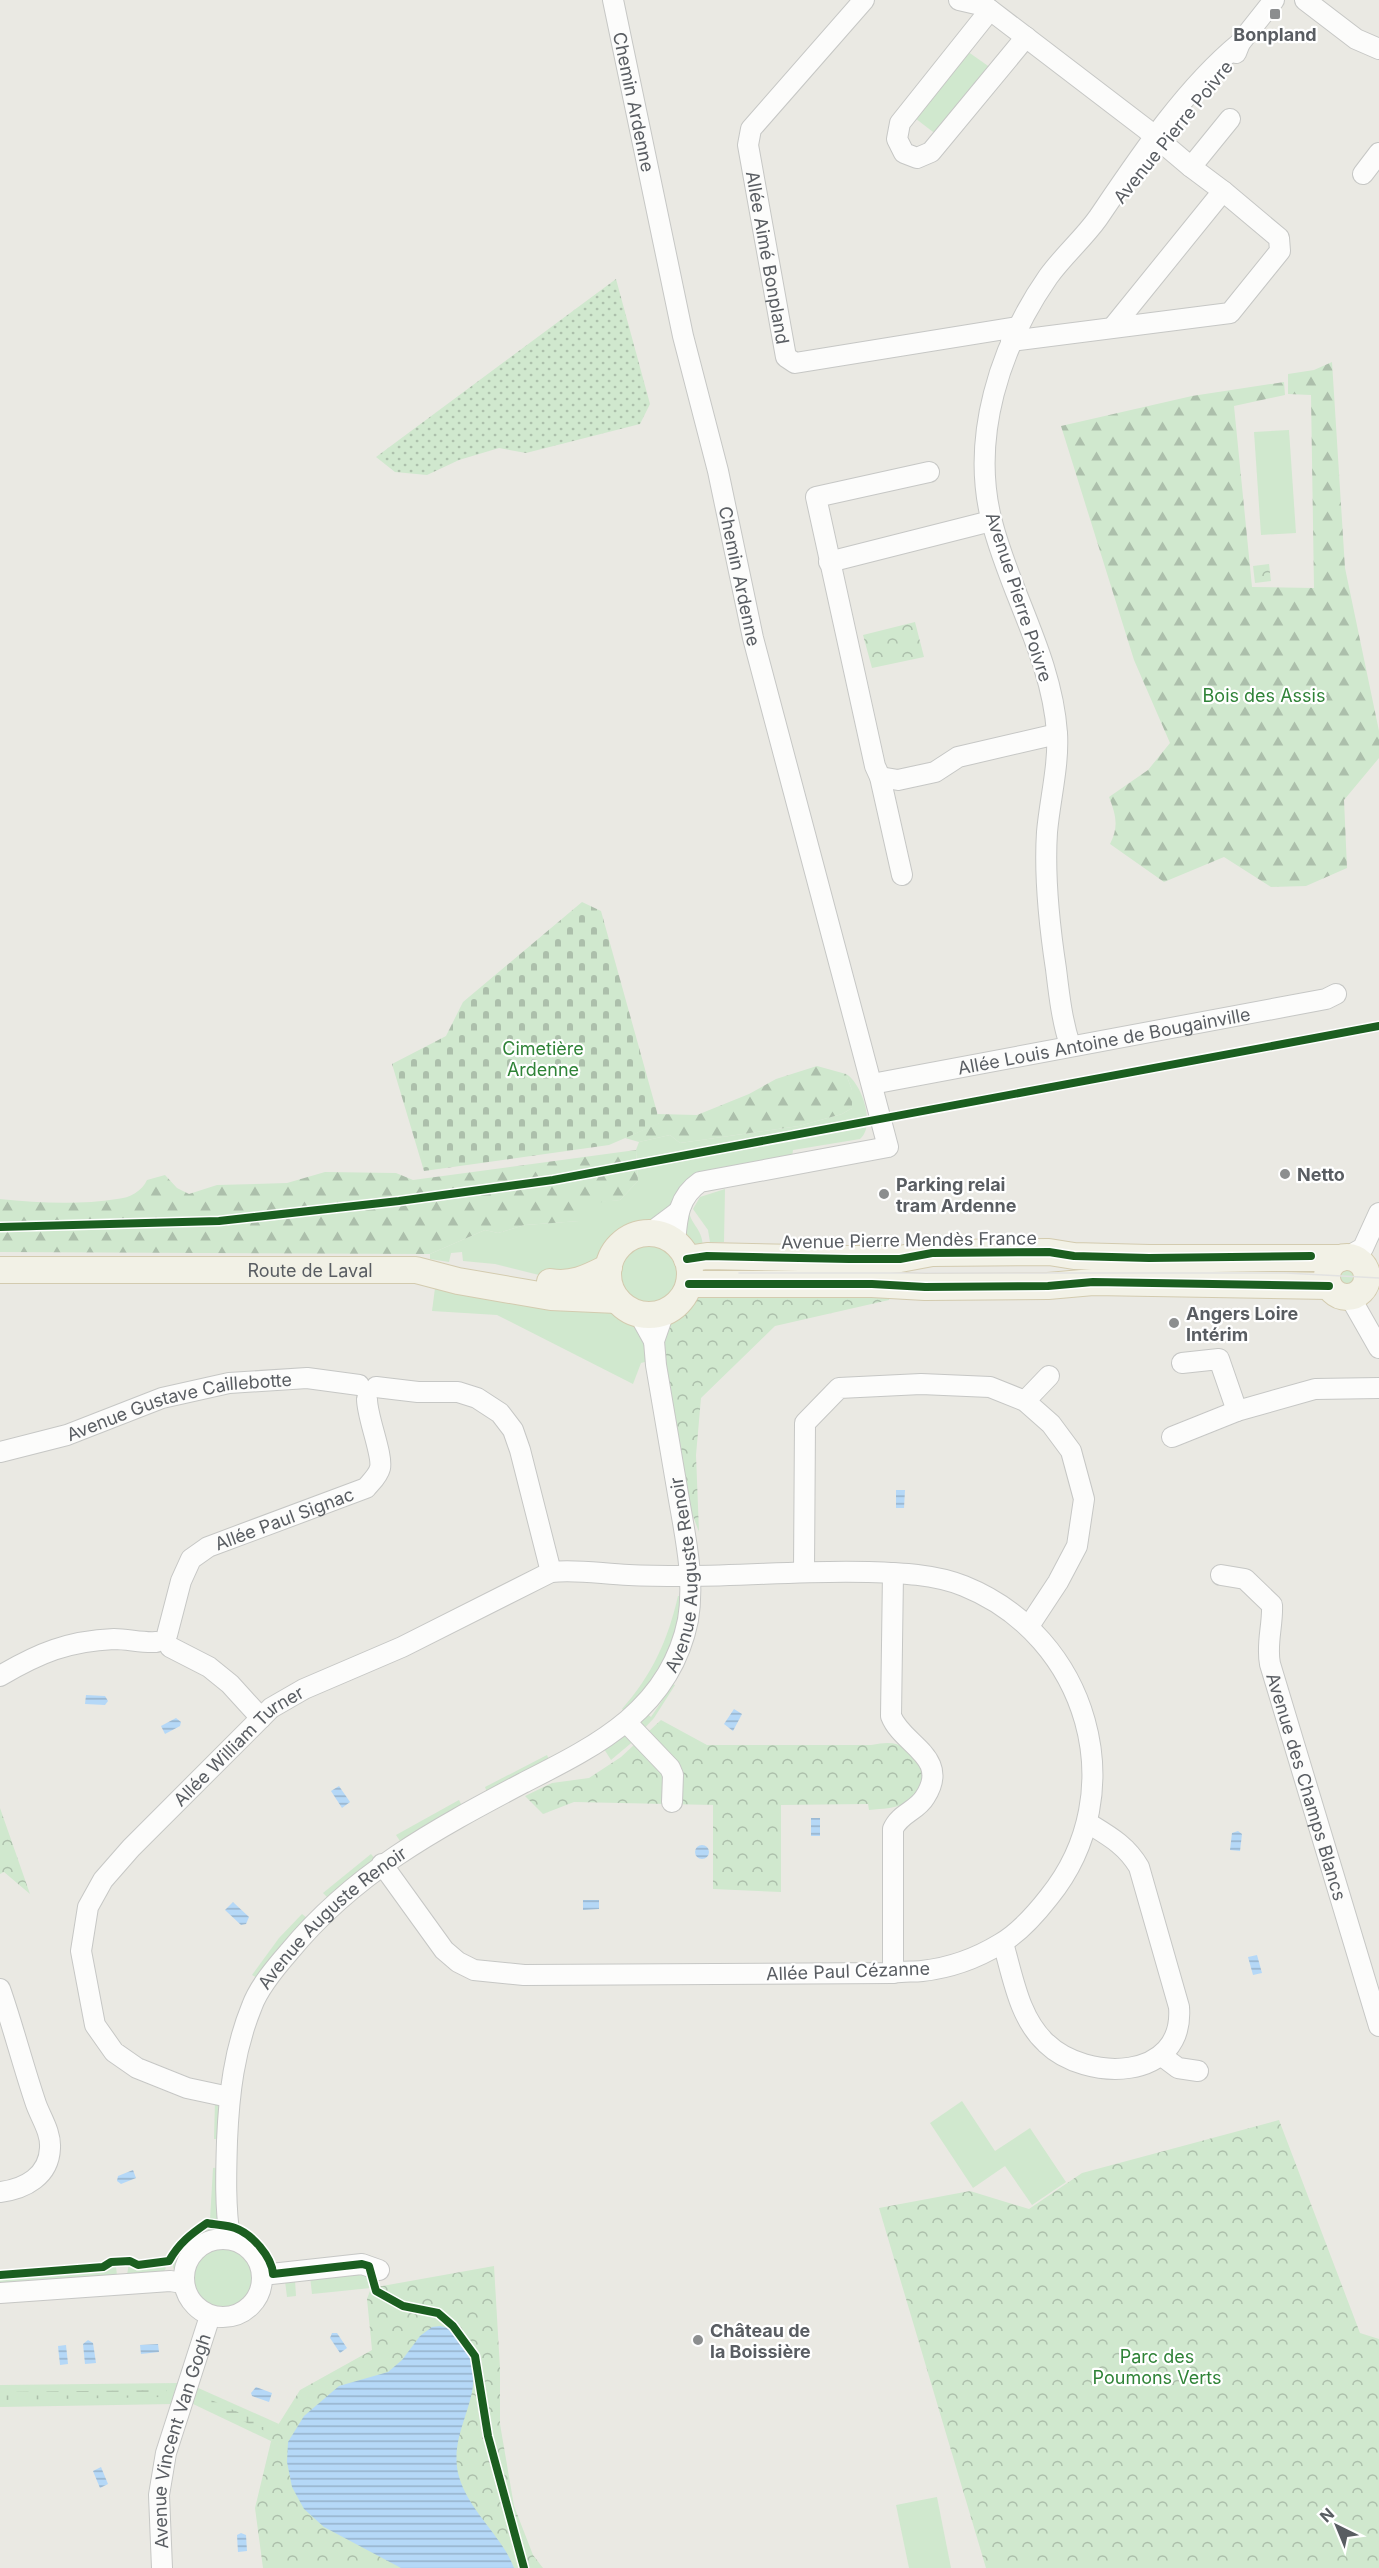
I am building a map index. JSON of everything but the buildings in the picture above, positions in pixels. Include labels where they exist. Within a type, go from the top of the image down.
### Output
[{"type":"main road","points":[[650,1233],[664,1236],[684,1262],[682,1299],[664,1312],[639,1314],[627,1309],[617,1300],[609,1282],[609,1267],[614,1254],[623,1243],[636,1236],[650,1233]]},
{"type":"main road","name":"Avenue Pierre Mendès France","points":[[684,1262],[707,1256],[900,1258],[932,1253],[1037,1252],[1149,1258],[1357,1259]]},
{"type":"main road","points":[[684,1262],[826,1283],[925,1287],[1048,1286],[1094,1282],[1356,1290],[1368,1277],[1357,1259],[1332,1264],[1328,1271],[1356,1290]]},
{"type":"main road","points":[[416,1270],[488,1271],[561,1284],[584,1281],[609,1267]]},
{"type":"main road","name":"Route de Laval","points":[[0,1270],[416,1270],[458,1281],[551,1298],[617,1300]]},
{"type":"street","name":"Chemin Ardenne","points":[[613,0],[680,324],[718,471],[753,638],[888,1147],[708,1179],[689,1192],[678,1212]]},
{"type":"street","name":"Allée Aimé Bonpland","points":[[864,0],[751,129],[748,145],[786,357],[795,363],[1014,334],[1113,327],[1230,313],[1280,251],[1279,238],[1160,142]]},
{"type":"street","points":[[959,0],[985,6],[1160,142]]},
{"type":"street","name":"Avenue Pierre Poivre","points":[[1070,1045],[1061,1006],[1047,907],[1047,834],[1057,734],[1048,684],[1032,630],[991,521],[985,472],[988,420],[996,379],[1014,334],[1049,276],[1099,215],[1125,174],[1160,142],[1210,68],[1240,43],[1274,0]]},
{"type":"street","points":[[1305,0],[1356,39],[1379,49]]},
{"type":"street","points":[[990,10],[900,123],[897,139],[904,153],[917,158],[931,152],[1026,37]]},
{"type":"street","points":[[1191,167],[1230,119]]},
{"type":"street","points":[[1363,174],[1379,153]]},
{"type":"street","points":[[1113,327],[1223,191]]},
{"type":"street","points":[[902,875],[880,777],[875,766],[816,497],[929,472]]},
{"type":"street","points":[[829,561],[991,521]]},
{"type":"street","points":[[880,777],[898,780],[934,772],[958,757],[1057,734]]},
{"type":"street","name":"Allée Louis Antoine de Bougainville","points":[[872,1084],[1070,1045],[1326,999],[1336,994]]},
{"type":"street","points":[[650,1233],[678,1212]]},
{"type":"street","points":[[678,1212],[684,1262]]},
{"type":"street","points":[[1357,1259],[1379,1213]]},
{"type":"street","points":[[1356,1290],[1379,1348]]},
{"type":"street","name":"Avenue Auguste Renoir","points":[[230,2239],[225,2206],[229,2097],[239,2042],[249,2013],[275,1968],[327,1909],[382,1864],[435,1829],[599,1744],[627,1723],[670,1669],[688,1620],[689,1576],[687,1547],[656,1365],[654,1341],[664,1312]]},
{"type":"street","name":"Avenue Auguste Renoir","points":[[639,1314],[654,1341]]},
{"type":"street","points":[[1182,1363],[1219,1359],[1238,1411]]},
{"type":"street","points":[[1025,1401],[1048,1376]]},
{"type":"street","name":"Avenue Gustave Caillebotte","points":[[0,1452],[67,1435],[162,1398],[229,1383],[307,1378],[368,1390],[458,1392],[477,1398],[500,1413],[513,1430],[551,1572]]},
{"type":"street","points":[[804,1570],[805,1423],[839,1388],[921,1384],[990,1387],[1025,1401],[1052,1424],[1071,1451],[1084,1499],[1077,1546],[1058,1582],[1029,1626]]},
{"type":"street","points":[[1172,1437],[1238,1411],[1315,1389],[1379,1388]]},
{"type":"street","name":"Allée Paul Signac","points":[[164,1642],[181,1581],[191,1559],[208,1546],[366,1488],[375,1478],[380,1467],[368,1410],[368,1390]]},
{"type":"street","name":"Allée William Turner","points":[[229,2097],[163,2080],[137,2068],[108,2046],[95,2025],[81,1952],[83,1929],[88,1906],[103,1880],[131,1848],[270,1708],[304,1689],[402,1647],[551,1572],[570,1570],[630,1575],[689,1576]]},
{"type":"street","name":"Allée Paul Cézanne","points":[[382,1864],[444,1950],[474,1970],[524,1975],[893,1973],[944,1967],[969,1959],[1003,1943],[1027,1923],[1058,1886],[1081,1843],[1088,1823],[1093,1770],[1090,1741],[1080,1702],[1065,1672],[1029,1626],[1006,1609],[963,1586],[931,1577],[893,1573],[804,1570],[689,1576]]},
{"type":"street","points":[[893,1573],[891,1716],[896,1727],[922,1750],[931,1767],[932,1778],[925,1798],[898,1819],[893,1828],[893,1973]]},
{"type":"street","name":"Avenue des Champs Blancs","points":[[1221,1575],[1245,1579],[1272,1605],[1273,1619],[1268,1644],[1270,1664],[1379,2026]]},
{"type":"street","points":[[0,1676],[35,1655],[75,1642],[116,1639],[164,1642],[209,1667],[231,1684],[261,1718]]},
{"type":"street","points":[[627,1723],[670,1768],[673,1775],[672,1802]]},
{"type":"street","points":[[1003,1943],[1028,2019],[1046,2043],[1066,2058],[1086,2065],[1114,2068],[1138,2067],[1162,2056],[1176,2035],[1180,2023],[1179,2007],[1139,1867],[1119,1842],[1088,1823]]},
{"type":"street","points":[[0,1989],[37,2108],[47,2129],[50,2146],[47,2165],[33,2181],[20,2189],[0,2192]]},
{"type":"street","points":[[1162,2056],[1178,2068],[1198,2071]]},
{"type":"street","points":[[230,2239],[251,2250],[268,2275],[260,2292],[247,2309],[227,2318],[210,2316],[194,2305],[183,2283],[186,2262],[196,2250],[214,2240],[230,2239]]},
{"type":"street","points":[[268,2275],[362,2264],[379,2270]]},
{"type":"street","points":[[0,2293],[170,2281],[183,2283]]},
{"type":"street","name":"Avenue Vincent Van Gogh","points":[[162,2568],[159,2495],[166,2453],[210,2316]]},
{"type":"green space","points":[[964,49],[991,68],[937,135],[911,115]]},
{"type":"green space","points":[[616,279],[650,404],[640,424],[526,453],[499,448],[459,460],[427,475],[395,472],[376,457]]},
{"type":"green space","name":"Bois des Assis","points":[[1332,362],[1345,568],[1379,731],[1379,758],[1344,800],[1347,868],[1306,886],[1271,887],[1224,857],[1164,882],[1110,844],[1115,832],[1116,821],[1109,797],[1148,770],[1170,743],[1134,660],[1061,426],[1192,396],[1284,382],[1285,395],[1234,406],[1252,587],[1314,588],[1311,395],[1288,394],[1288,374],[1314,370]]},
{"type":"green space","points":[[1289,430],[1296,533],[1261,535],[1254,432]]},
{"type":"green space","points":[[1269,564],[1271,581],[1255,583],[1253,566]]},
{"type":"green space","points":[[915,622],[924,657],[872,668],[863,635]]},
{"type":"green space","name":"Cimetière Ardenne","points":[[582,902],[601,911],[660,1123],[609,1145],[424,1171],[392,1064],[446,1036],[463,1002]]},
{"type":"green space","points":[[817,1066],[846,1074],[852,1090],[852,1108],[842,1114],[799,1126],[680,1143],[670,1135],[639,1142],[625,1138],[659,1123],[657,1114],[697,1115],[749,1094],[776,1079]]},
{"type":"green space","points":[[846,1074],[857,1086],[865,1105],[867,1125],[860,1139],[793,1150],[792,1157],[711,1172],[659,1220],[623,1229],[605,1248],[597,1263],[585,1272],[543,1276],[495,1264],[463,1261],[462,1252],[451,1253],[449,1262],[430,1259],[430,1254],[485,1230],[498,1233],[525,1225],[579,1221],[594,1202],[620,1200],[638,1181],[636,1150],[639,1142],[670,1135],[680,1143],[799,1126],[842,1114],[852,1108],[852,1090]]},
{"type":"green space","points":[[636,1150],[638,1181],[620,1200],[594,1203],[580,1221],[525,1225],[498,1233],[485,1230],[430,1254],[0,1252],[0,1199],[74,1203],[103,1201],[131,1195],[139,1191],[147,1180],[165,1175],[177,1188],[189,1194],[217,1185],[287,1183],[325,1172],[396,1173],[413,1180]]},
{"type":"green space","points":[[725,1189],[724,1242],[710,1242],[708,1230],[693,1209],[700,1197]]},
{"type":"green space","points":[[688,1209],[703,1242],[703,1250],[691,1245],[685,1236]]},
{"type":"green space","points":[[649,1240],[662,1243],[672,1250],[679,1260],[682,1273],[679,1286],[672,1296],[662,1303],[649,1306],[636,1303],[626,1296],[619,1286],[616,1273],[619,1260],[626,1250],[636,1243]]},
{"type":"green space","points":[[1347,1264],[1355,1267],[1358,1275],[1355,1283],[1347,1286],[1339,1283],[1336,1275],[1339,1267]]},
{"type":"green space","points":[[435,1288],[459,1295],[460,1289],[613,1311],[636,1326],[643,1336],[649,1361],[641,1363],[633,1384],[497,1315],[432,1311]]},
{"type":"green space","points":[[702,1292],[890,1292],[889,1300],[775,1326],[701,1398],[696,1455],[699,1532],[688,1503],[662,1354],[664,1334],[669,1321],[681,1315]]},
{"type":"green space","points":[[678,1596],[680,1596],[679,1614],[664,1660],[627,1714],[622,1709],[642,1683],[658,1656]]},
{"type":"green space","points":[[668,1682],[675,1685],[654,1718],[640,1733],[634,1727],[646,1713],[651,1717],[670,1689],[665,1686]]},
{"type":"green space","points":[[661,1720],[707,1745],[871,1745],[888,1743],[900,1745],[923,1763],[924,1785],[905,1803],[888,1808],[869,1810],[868,1804],[781,1805],[781,1892],[713,1889],[713,1805],[574,1802],[543,1814],[525,1796],[552,1783],[589,1778],[621,1757]]},
{"type":"green space","points":[[629,1732],[636,1739],[611,1760],[604,1749]]},
{"type":"green space","points":[[547,1755],[550,1762],[488,1795],[485,1787]]},
{"type":"green space","points":[[459,1800],[462,1806],[400,1841],[396,1835]]},
{"type":"green space","points":[[0,1808],[30,1894],[4,1872],[0,1874]]},
{"type":"green space","points":[[371,1854],[375,1859],[328,1898],[323,1893]]},
{"type":"green space","points":[[302,1914],[307,1918],[259,1979],[252,1975],[279,1938]]},
{"type":"green space","points":[[215,2101],[222,2112],[222,2139],[214,2139]]},
{"type":"green space","points":[[962,2101],[995,2151],[1030,2128],[1066,2182],[1032,2205],[1005,2166],[973,2188],[930,2123]]},
{"type":"green space","name":"Parc des Poumons Verts","points":[[1279,2120],[1360,2333],[1379,2339],[1379,2568],[986,2568],[879,2208],[970,2191],[1029,2209],[1082,2173]]},
{"type":"green space","points":[[221,2167],[217,2222],[210,2220],[213,2168]]},
{"type":"green space","points":[[209,2227],[213,2229],[189,2247],[173,2269],[180,2249]]},
{"type":"green space","points":[[222,2246],[235,2249],[245,2256],[252,2266],[255,2279],[252,2292],[245,2302],[235,2309],[222,2312],[209,2309],[199,2302],[192,2292],[189,2279],[192,2266],[199,2256],[209,2249]]},
{"type":"green space","points":[[129,2263],[139,2267],[163,2265],[166,2268],[163,2273],[127,2275]]},
{"type":"green space","points":[[113,2264],[116,2266],[117,2276],[0,2285],[0,2277],[103,2269]]},
{"type":"green space","points":[[494,2266],[500,2368],[500,2424],[514,2506],[533,2555],[543,2568],[263,2568],[255,2508],[273,2433],[300,2390],[372,2350],[367,2299],[371,2288]]},
{"type":"green space","points":[[365,2272],[371,2288],[312,2294],[310,2276]]},
{"type":"green space","points":[[272,2279],[267,2298],[256,2314],[240,2325],[220,2327],[239,2321],[257,2309]]},
{"type":"green space","points":[[295,2280],[296,2296],[287,2297],[285,2281]]},
{"type":"green space","points":[[181,2383],[174,2404],[0,2407],[0,2385]]},
{"type":"green space","points":[[196,2387],[279,2424],[271,2441],[191,2403]]},
{"type":"green space","points":[[167,2390],[163,2397],[0,2400],[0,2392]]},
{"type":"green space","points":[[198,2394],[269,2426],[267,2432],[196,2399]]},
{"type":"green space","points":[[937,2497],[951,2568],[909,2568],[896,2505]]},
{"type":"water","points":[[896,1490],[905,1490],[904,1508],[896,1508]]},
{"type":"water","points":[[86,1695],[105,1696],[108,1701],[105,1705],[85,1704]]},
{"type":"water","points":[[734,1709],[742,1714],[733,1731],[724,1724]]},
{"type":"water","points":[[176,1718],[181,1722],[180,1726],[165,1734],[161,1726]]},
{"type":"water","points":[[339,1786],[350,1802],[342,1808],[331,1791]]},
{"type":"water","points":[[811,1818],[820,1818],[820,1836],[811,1836]]},
{"type":"water","points":[[1238,1831],[1242,1834],[1240,1851],[1230,1850],[1232,1833]]},
{"type":"water","points":[[702,1845],[707,1847],[709,1852],[707,1857],[702,1859],[697,1857],[695,1852],[697,1847]]},
{"type":"water","points":[[583,1900],[599,1900],[599,1909],[583,1910]]},
{"type":"water","points":[[233,1902],[249,1917],[246,1924],[241,1925],[225,1910]]},
{"type":"water","points":[[1257,1955],[1262,1973],[1253,1975],[1248,1957]]},
{"type":"water","points":[[133,2170],[136,2178],[121,2184],[117,2181],[118,2176]]},
{"type":"water","points":[[440,2326],[451,2330],[462,2341],[471,2362],[473,2378],[472,2393],[459,2439],[458,2473],[469,2499],[501,2544],[514,2568],[401,2568],[324,2527],[304,2509],[292,2487],[287,2462],[288,2442],[304,2416],[339,2386],[388,2372],[402,2360],[420,2336],[432,2327]]},
{"type":"water","points":[[332,2333],[337,2333],[347,2348],[340,2353],[330,2338]]},
{"type":"water","points":[[88,2340],[93,2343],[96,2363],[85,2364],[83,2344]]},
{"type":"water","points":[[158,2344],[159,2352],[141,2354],[140,2345]]},
{"type":"water","points":[[66,2345],[68,2364],[60,2365],[58,2346]]},
{"type":"water","points":[[256,2387],[272,2393],[269,2402],[252,2396],[251,2393]]},
{"type":"water","points":[[101,2467],[108,2484],[100,2488],[93,2471]]},
{"type":"water","points":[[241,2533],[246,2535],[247,2551],[238,2552],[237,2535]]},
{"type":"tram line","points":[[739,1273],[1286,1273],[1379,1278]]},
{"type":"cycle path","points":[[0,1227],[219,1221],[399,1201],[553,1180],[1379,1026]]},
{"type":"cycle path","points":[[687,1259],[707,1256],[900,1259],[932,1253],[1049,1252],[1074,1256],[1149,1258],[1311,1256]]},
{"type":"cycle path","points":[[689,1284],[872,1284],[925,1287],[1048,1286],[1093,1282],[1329,1286]]},
{"type":"cycle path","points":[[0,2275],[103,2267],[111,2262],[130,2261],[138,2265],[169,2261],[186,2239],[207,2223],[232,2227],[248,2235],[269,2260],[273,2274],[362,2264],[369,2266],[376,2291],[403,2306],[438,2313],[453,2326],[475,2356],[488,2436],[524,2568]]},
{"type":"place","name":"Bonpland","points":[[1275,14]]},
{"type":"place","name":"Netto","points":[[1285,1174]]},
{"type":"place","name":"Parking relai tram Ardenne","points":[[884,1194]]},
{"type":"place","name":"Angers Loire Intérim","points":[[1174,1323]]},
{"type":"place","name":"Château de la Boissière","points":[[698,2340]]}]
